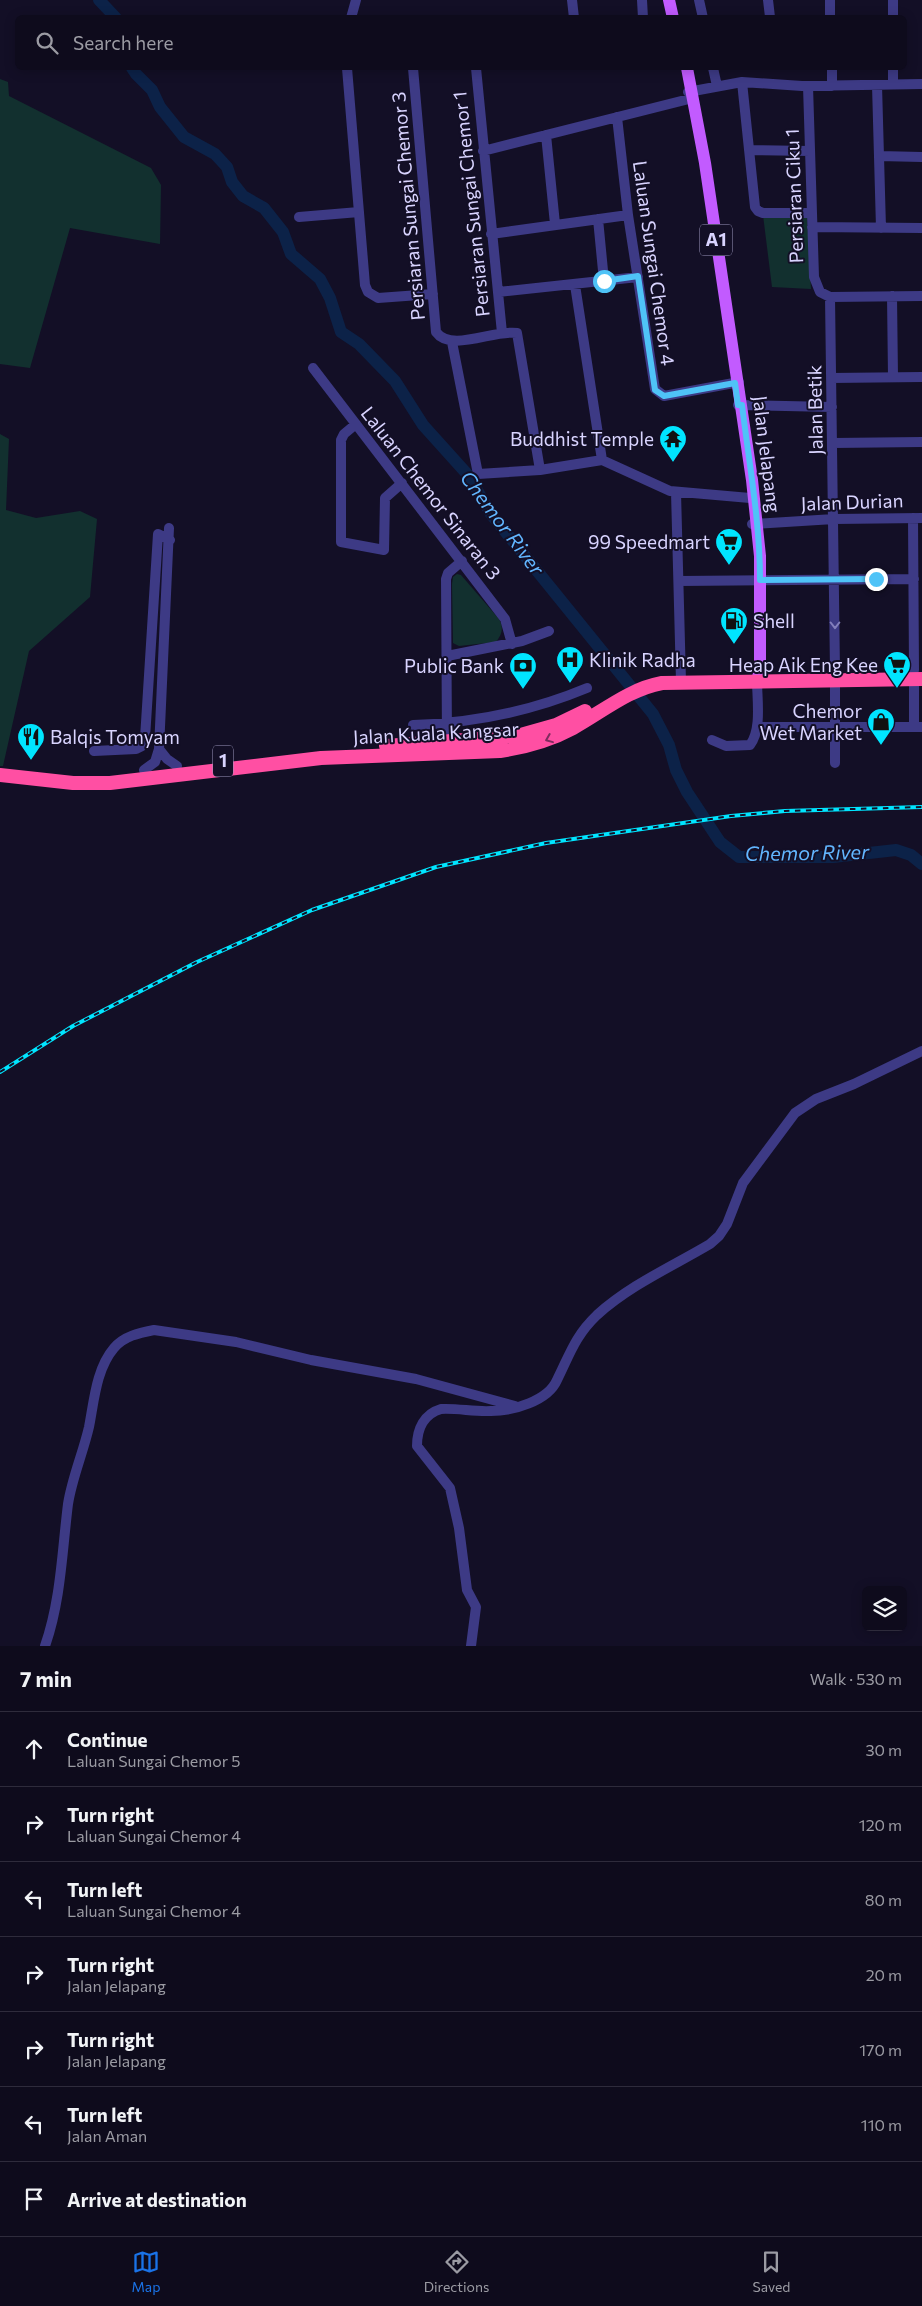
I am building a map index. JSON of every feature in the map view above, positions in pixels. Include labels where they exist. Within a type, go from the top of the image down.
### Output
[{"type":"highway","name":"Jalan Kuala Kangsar","points":[[0,766],[83,776],[319,750],[512,737],[535,732],[570,719],[644,684],[680,677],[758,674],[918,674]]},
{"type":"highway","name":"Jalan Kuala Kangsar","points":[[0,775],[73,784],[110,784],[304,760],[478,752],[520,748],[560,734],[620,696]]},
{"type":"highway","points":[[417,754],[439,748],[447,741],[460,747],[520,748]]},
{"type":"main road","points":[[669,0],[672,15]]},
{"type":"main road","points":[[674,0],[676,15]]},
{"type":"main road","name":"Jalan Jelapang","points":[[684,70],[691,95]]},
{"type":"main road","name":"Jalan Jelapang","points":[[687,70],[737,383],[754,524],[758,580],[758,674]]},
{"type":"main road","name":"Jalan Jelapang","points":[[740,405],[754,524]]},
{"type":"street","points":[[352,15],[356,0]]},
{"type":"street","points":[[572,0],[574,15]]},
{"type":"street","points":[[642,0],[643,15]]},
{"type":"street","points":[[699,0],[702,15]]},
{"type":"street","points":[[768,0],[770,15]]},
{"type":"street","points":[[830,0],[830,15]]},
{"type":"street","points":[[893,0],[893,15]]},
{"type":"street","points":[[347,70],[365,284],[368,292],[378,298],[433,294]]},
{"type":"street","name":"Persiaran Sungai Chemor 3","points":[[413,70],[436,332],[440,338],[452,342]]},
{"type":"street","name":"Persiaran Sungai Chemor 1","points":[[476,70],[502,333],[514,332],[519,336],[540,470]]},
{"type":"street","points":[[714,70],[717,86]]},
{"type":"street","points":[[832,70],[832,86]]},
{"type":"street","points":[[893,70],[893,84]]},
{"type":"street","points":[[483,151],[617,118],[717,86],[742,82],[808,86],[922,84]]},
{"type":"street","points":[[742,82],[758,211],[763,213],[812,213]]},
{"type":"street","points":[[877,85],[881,228]]},
{"type":"street","name":"Persiaran Ciku 1","points":[[808,86],[814,277],[820,292],[830,297]]},
{"type":"street","name":"Laluan Sungai Chemor 4","points":[[617,118],[628,215],[655,390],[664,396],[737,383]]},
{"type":"street","points":[[546,135],[555,224]]},
{"type":"street","points":[[749,150],[810,151]]},
{"type":"street","points":[[879,156],[922,157]]},
{"type":"street","points":[[299,217],[359,212]]},
{"type":"street","points":[[492,234],[628,215]]},
{"type":"street","points":[[598,219],[604,281]]},
{"type":"street","points":[[812,227],[922,228]]},
{"type":"street","points":[[498,292],[638,276]]},
{"type":"street","points":[[575,284],[602,460]]},
{"type":"street","points":[[892,296],[893,377]]},
{"type":"street","points":[[830,297],[922,296]]},
{"type":"street","name":"Jalan Betik","points":[[830,297],[835,579],[835,763]]},
{"type":"street","points":[[502,333],[452,342],[478,474],[540,470],[602,460],[676,492],[750,498]]},
{"type":"street","name":"Laluan Chemor Sinaran 3","points":[[314,368],[462,560],[505,619],[512,644]]},
{"type":"street","points":[[832,378],[922,377]]},
{"type":"street","points":[[740,405],[832,407]]},
{"type":"street","points":[[356,424],[344,434],[341,440],[341,542],[384,550],[385,498],[402,483]]},
{"type":"street","points":[[832,443],[922,442]]},
{"type":"street","points":[[676,492],[680,677]]},
{"type":"street","points":[[756,727],[918,727],[918,625],[914,579],[918,518]]},
{"type":"street","name":"Jalan Durian","points":[[754,524],[918,518]]},
{"type":"street","points":[[144,770],[156,762],[159,749],[170,540],[169,528]]},
{"type":"street","points":[[94,752],[136,749],[142,746],[145,738],[158,534],[170,540]]},
{"type":"street","points":[[447,741],[446,576],[462,560]]},
{"type":"street","points":[[679,581],[914,579]]},
{"type":"street","points":[[446,656],[512,644],[549,631]]},
{"type":"street","points":[[712,740],[726,746],[750,745],[755,738],[758,674]]},
{"type":"street","points":[[413,725],[447,724],[542,705],[586,688]]},
{"type":"street","points":[[147,710],[162,709]]},
{"type":"street","points":[[159,749],[166,759],[177,766]]},
{"type":"street","points":[[471,1646],[476,1607],[467,1590],[459,1528],[450,1488],[420,1453],[417,1446],[417,1439],[423,1422],[428,1415],[441,1408],[494,1411],[538,1398],[551,1389],[572,1345],[598,1314],[648,1279],[710,1244],[719,1236],[727,1224],[743,1183],[795,1113],[816,1099],[854,1084],[922,1051]]},
{"type":"street","points":[[45,1646],[58,1594],[68,1502],[85,1444],[102,1369],[111,1351],[126,1338],[141,1332],[154,1330],[236,1342],[312,1360],[416,1379],[516,1406]]},
{"type":"green space","points":[[0,79],[8,82],[9,96],[151,168],[161,185],[160,244],[70,228],[30,368],[0,364]]},
{"type":"green space","points":[[763,215],[807,217],[811,289],[772,287]]},
{"type":"green space","points":[[0,434],[9,439],[6,510],[36,518],[80,511],[97,519],[90,597],[29,651],[3,766],[0,766]]},
{"type":"green space","points":[[457,574],[461,575],[499,619],[502,631],[496,642],[459,646],[453,643],[452,584],[453,577]]},
{"type":"waterway","name":"Chemor River","points":[[99,0],[113,15]]},
{"type":"waterway","name":"Chemor River","points":[[133,70],[152,90],[160,107],[184,137],[215,154],[227,167],[232,182],[243,196],[264,208],[283,232],[291,254],[320,279],[330,298],[341,332],[359,344],[395,381],[423,425],[468,475],[491,514],[653,714],[669,745],[676,770],[687,792],[720,842],[739,857],[833,857],[896,850],[911,855],[922,864]]},
{"type":"railway","points":[[0,1072],[73,1026],[197,962],[312,910],[436,867],[546,843],[731,816],[785,811],[922,807]]},
{"type":"place","name":"Buddhist Temple","points":[[673,463]]},
{"type":"place","name":"99 Speedmart","points":[[729,566]]},
{"type":"place","name":"Shell","points":[[734,645]]},
{"type":"place","name":"Klinik Radha","points":[[570,684]]},
{"type":"place","name":"Heap Aik Eng Kee","points":[[897,689]]},
{"type":"place","name":"Public Bank","points":[[523,690]]},
{"type":"place","name":"Chemor Wet Market","points":[[881,746]]},
{"type":"place","name":"Balqis Tomyam","points":[[31,761]]},
{"type":"route","points":[[604,281],[638,276],[655,390],[659,394],[664,396],[735,383],[738,405],[742,405],[747,440],[759,545],[760,580],[876,579]]}]
